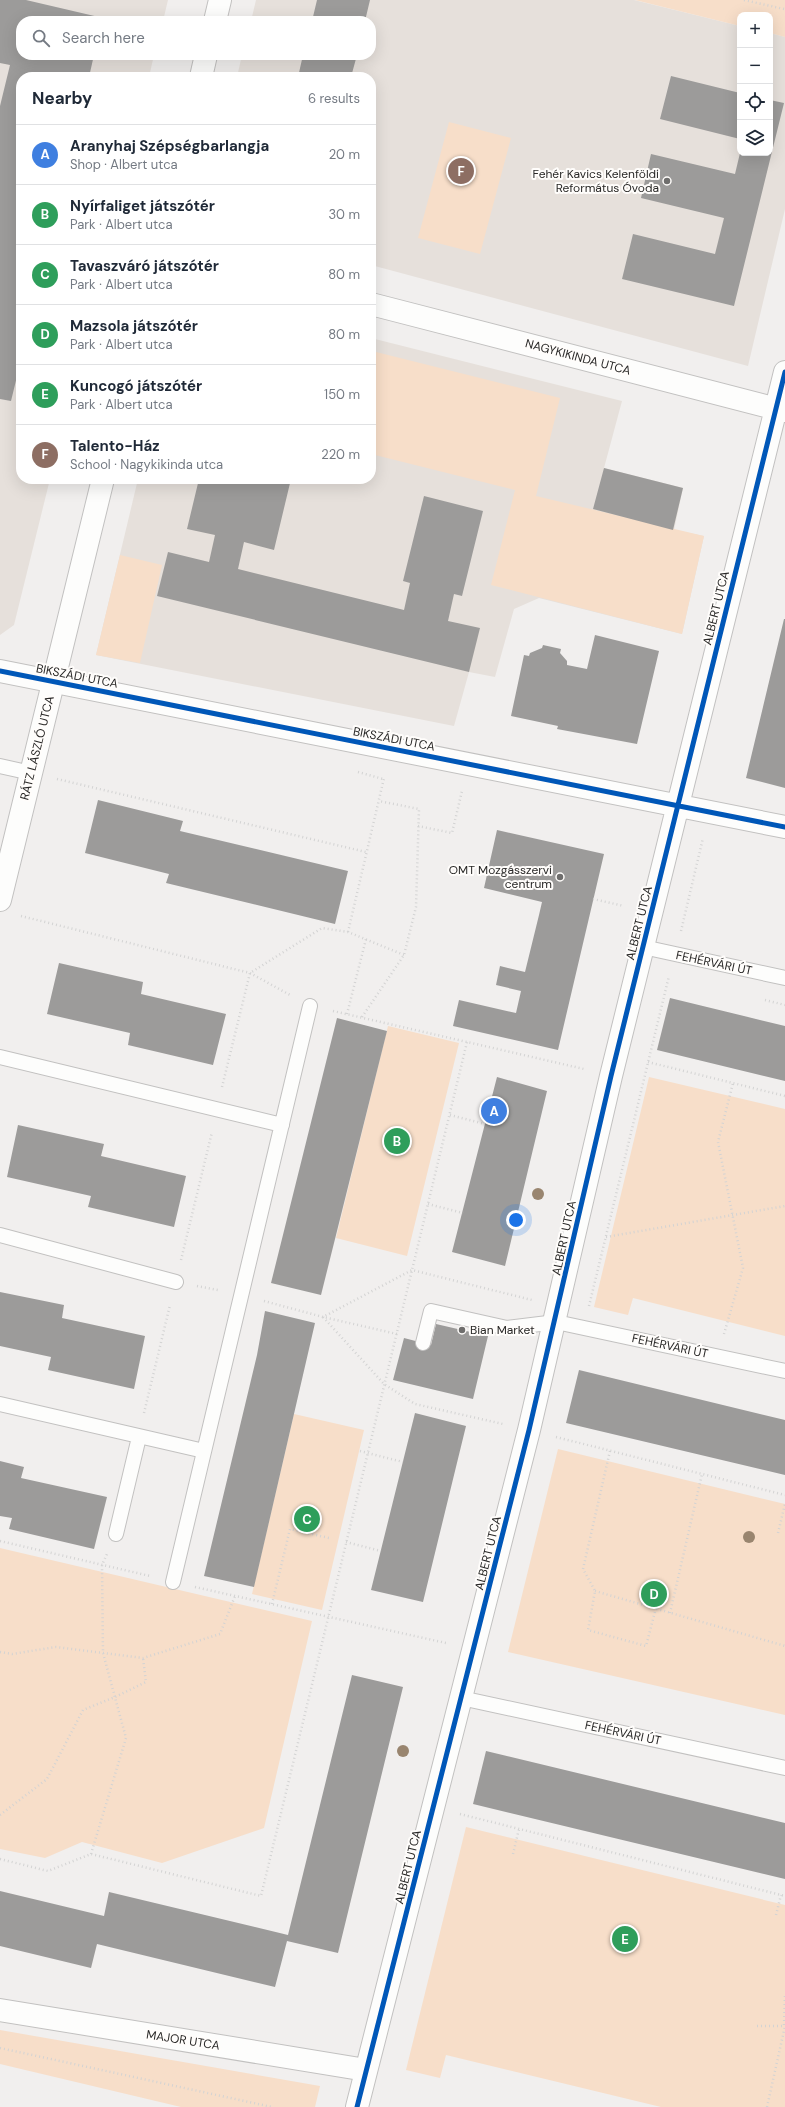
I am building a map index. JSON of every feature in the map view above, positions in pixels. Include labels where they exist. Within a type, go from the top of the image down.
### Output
[{"type":"street","points":[[216,16],[220,0]]},
{"type":"street","points":[[202,72],[205,60]]},
{"type":"street","name":"NAGYKIKINDA UTCA","points":[[376,305],[781,410]]},
{"type":"street","name":"ALBERT UTCA","points":[[357,2107],[556,1322],[585,1188],[677,807],[781,410],[785,372]]},
{"type":"street","name":"RÁTZ LÁSZLÓ UTCA","points":[[0,900],[102,484]]},
{"type":"street","name":"BIKSZÁDI UTCA","points":[[0,671],[391,748],[677,807],[785,827]]},
{"type":"street","name":"MAJOR UTCA","points":[[0,2010],[366,2070]]},
{"type":"lane","points":[[0,766],[31,773]]},
{"type":"lane","name":"FEHÉRVÁRI ÚT","points":[[643,947],[785,978]]},
{"type":"lane","points":[[173,1582],[310,1006]]},
{"type":"lane","points":[[0,1057],[282,1125]]},
{"type":"lane","points":[[0,1236],[176,1282]]},
{"type":"lane","name":"FEHÉRVÁRI ÚT","points":[[423,1343],[431,1311],[507,1328],[556,1322],[785,1371]]},
{"type":"lane","points":[[0,1404],[204,1451]]},
{"type":"lane","points":[[116,1534],[139,1437]]},
{"type":"lane","name":"FEHÉRVÁRI ÚT","points":[[461,1698],[785,1768]]},
{"type":"path","points":[[744,0],[784,10],[785,7]]},
{"type":"path","points":[[348,932],[391,748]]},
{"type":"path","points":[[418,826],[452,833],[468,764]]},
{"type":"path","points":[[31,773],[366,852]]},
{"type":"path","points":[[362,1017],[404,955],[416,907],[419,809],[378,801]]},
{"type":"path","points":[[584,1328],[703,837],[710,839]]},
{"type":"path","points":[[139,1437],[250,973],[322,928],[348,932],[404,955]]},
{"type":"path","points":[[347,1014],[366,939]]},
{"type":"path","points":[[0,1859],[48,1871],[91,1854],[261,1896],[467,1042]]},
{"type":"path","points":[[648,1062],[785,1096]]},
{"type":"path","points":[[718,1356],[743,1268],[718,1142],[734,1083]]},
{"type":"path","points":[[450,1115],[485,1124]]},
{"type":"path","points":[[428,1204],[463,1213]]},
{"type":"path","points":[[606,1237],[785,1206]]},
{"type":"path","points":[[262,1300],[318,1315]]},
{"type":"path","points":[[397,1334],[323,1317],[384,1384],[415,1404],[529,1430],[785,1495]]},
{"type":"path","points":[[360,1451],[403,1462]]},
{"type":"path","points":[[610,1451],[583,1569],[595,1591],[588,1630],[646,1646],[656,1608]]},
{"type":"path","points":[[670,1612],[702,1474]]},
{"type":"path","points":[[778,1533],[785,1504]]},
{"type":"path","points":[[272,1604],[290,1529],[329,1538]]},
{"type":"path","points":[[91,1854],[126,1738],[103,1653],[102,1565],[116,1534]]},
{"type":"path","points":[[0,1542],[473,1650]]},
{"type":"path","points":[[346,1542],[381,1551]]},
{"type":"path","points":[[595,1591],[785,1646]]},
{"type":"path","points":[[0,1652],[12,1654],[56,1647],[143,1658],[220,1634],[235,1596]]},
{"type":"path","points":[[0,1815],[47,1780],[83,1710],[146,1682],[143,1658]]},
{"type":"path","points":[[434,1808],[783,1896],[776,1914]]},
{"type":"path","points":[[513,1854],[519,1829]]},
{"type":"path","points":[[767,2107],[784,2026],[785,1994]]},
{"type":"path","points":[[757,2026],[784,2026]]},
{"type":"path","points":[[0,2048],[272,2107]]},
{"type":"shaded area","points":[[0,0],[168,0],[164,16],[16,16],[16,60],[153,60],[150,72],[16,72],[16,484],[49,484],[14,625],[0,635]]},
{"type":"shaded area","points":[[256,0],[634,0],[737,25],[737,156],[773,156],[773,34],[785,37],[785,209],[748,366],[376,266],[376,72],[238,72],[241,60],[376,60],[376,16],[252,16]]},
{"type":"shaded area","points":[[635,0],[785,0],[785,37],[773,34],[773,12],[737,12],[737,25]]},
{"type":"shaded area","points":[[449,122],[511,138],[480,254],[418,238]]},
{"type":"shaded area","points":[[376,339],[622,401],[604,468],[683,488],[674,530],[704,536],[682,634],[539,598],[514,609],[495,677],[469,672],[454,726],[96,655],[137,484],[376,484]]},
{"type":"shaded area","points":[[376,352],[560,398],[536,496],[704,536],[682,634],[491,585],[515,490],[376,455]]},
{"type":"shaded area","points":[[120,555],[162,565],[140,663],[96,655]]},
{"type":"shaded area","points":[[388,1026],[459,1043],[407,1256],[336,1238]]},
{"type":"shaded area","points":[[649,1077],[785,1109],[785,1336],[633,1298],[628,1315],[594,1307]]},
{"type":"shaded area","points":[[294,1414],[364,1430],[322,1610],[252,1594]]},
{"type":"shaded area","points":[[558,1449],[785,1504],[785,1715],[508,1652]]},
{"type":"shaded area","points":[[0,1548],[312,1621],[264,1828],[162,1863],[82,1842],[45,1858],[0,1849]]},
{"type":"shaded area","points":[[466,1827],[785,1905],[785,2107],[661,2107],[446,2055],[440,2078],[406,2070]]},
{"type":"shaded area","points":[[0,2030],[320,2086],[315,2107],[181,2107],[0,2064]]},
{"type":"building","points":[[0,0],[26,0],[94,16],[16,16],[16,60],[93,60],[90,72],[16,72],[16,380],[11,401],[0,399],[0,106],[10,65],[0,63]]},
{"type":"building","points":[[317,0],[370,0],[366,16],[313,16]]},
{"type":"building","points":[[302,60],[356,60],[352,72],[299,72]]},
{"type":"building","points":[[671,76],[737,92],[737,138],[660,119]]},
{"type":"building","points":[[773,101],[784,103],[773,148]]},
{"type":"building","points":[[651,154],[735,174],[739,156],[771,156],[734,306],[622,279],[633,234],[715,254],[724,218],[641,198]]},
{"type":"building","points":[[604,468],[683,488],[673,530],[593,509]]},
{"type":"building","points":[[198,484],[290,484],[274,550],[244,542],[238,569],[404,610],[410,583],[403,581],[424,496],[483,511],[462,596],[454,594],[448,621],[480,628],[469,672],[157,596],[168,552],[209,562],[215,535],[187,529]]},
{"type":"building","points":[[785,619],[785,788],[746,778]]},
{"type":"building","points":[[595,635],[659,651],[637,744],[557,729],[558,726],[511,716],[524,655],[529,656],[530,653],[542,648],[543,645],[561,649],[560,653],[567,661],[567,665],[587,669]]},
{"type":"building","points":[[98,800],[183,821],[180,831],[348,871],[335,924],[166,883],[169,874],[85,853]]},
{"type":"building","points":[[497,830],[604,854],[558,1050],[453,1026],[459,1000],[516,1013],[521,991],[496,985],[500,966],[525,972],[542,902],[484,888]]},
{"type":"building","points":[[59,963],[143,982],[141,994],[226,1014],[213,1065],[128,1045],[130,1033],[47,1014]]},
{"type":"building","points":[[670,998],[785,1026],[785,1081],[657,1050]]},
{"type":"building","points":[[337,1018],[387,1031],[321,1295],[271,1283]]},
{"type":"building","points":[[497,1077],[547,1091],[505,1266],[452,1252]]},
{"type":"building","points":[[18,1125],[104,1144],[101,1156],[186,1176],[174,1227],[88,1207],[91,1196],[7,1177]]},
{"type":"building","points":[[0,1292],[64,1305],[62,1318],[145,1336],[134,1389],[48,1370],[51,1357],[0,1346]]},
{"type":"building","points":[[265,1311],[315,1323],[254,1587],[204,1576],[257,1355]]},
{"type":"building","points":[[436,1324],[488,1336],[473,1399],[393,1380],[404,1338],[431,1345]]},
{"type":"building","points":[[579,1370],[785,1420],[785,1475],[566,1423]]},
{"type":"building","points":[[415,1413],[466,1426],[423,1602],[371,1590]]},
{"type":"building","points":[[0,1461],[24,1467],[21,1478],[107,1497],[94,1549],[9,1529],[12,1518],[0,1516]]},
{"type":"building","points":[[352,1675],[403,1687],[338,1953],[287,1941],[275,1987],[97,1944],[91,1968],[0,1946],[0,1891],[104,1916],[109,1892],[288,1935]]},
{"type":"building","points":[[486,1751],[785,1823],[785,1879],[473,1804]]},
{"type":"cycle path","points":[[357,2107],[529,1430],[611,1076],[785,372]]},
{"type":"cycle path","points":[[0,671],[785,827]]},
{"type":"place","name":"Talento-Ház","points":[[461,171]]},
{"type":"place","name":"Fehér Kavics Kelenföldi Református Óvoda","points":[[667,181]]},
{"type":"place","name":"OMT Mozgásszervi centrum","points":[[560,877]]},
{"type":"place","name":"Aranyhaj Szépségbarlangja","points":[[494,1111]]},
{"type":"place","name":"Nyírfaliget játszótér","points":[[397,1141]]},
{"type":"place","name":"Bian Market","points":[[462,1330]]},
{"type":"place","name":"Tavaszváró játszótér","points":[[307,1519]]},
{"type":"place","name":"Mazsola játszótér","points":[[654,1594]]},
{"type":"place","name":"Kuncogó játszótér","points":[[625,1939]]}]
